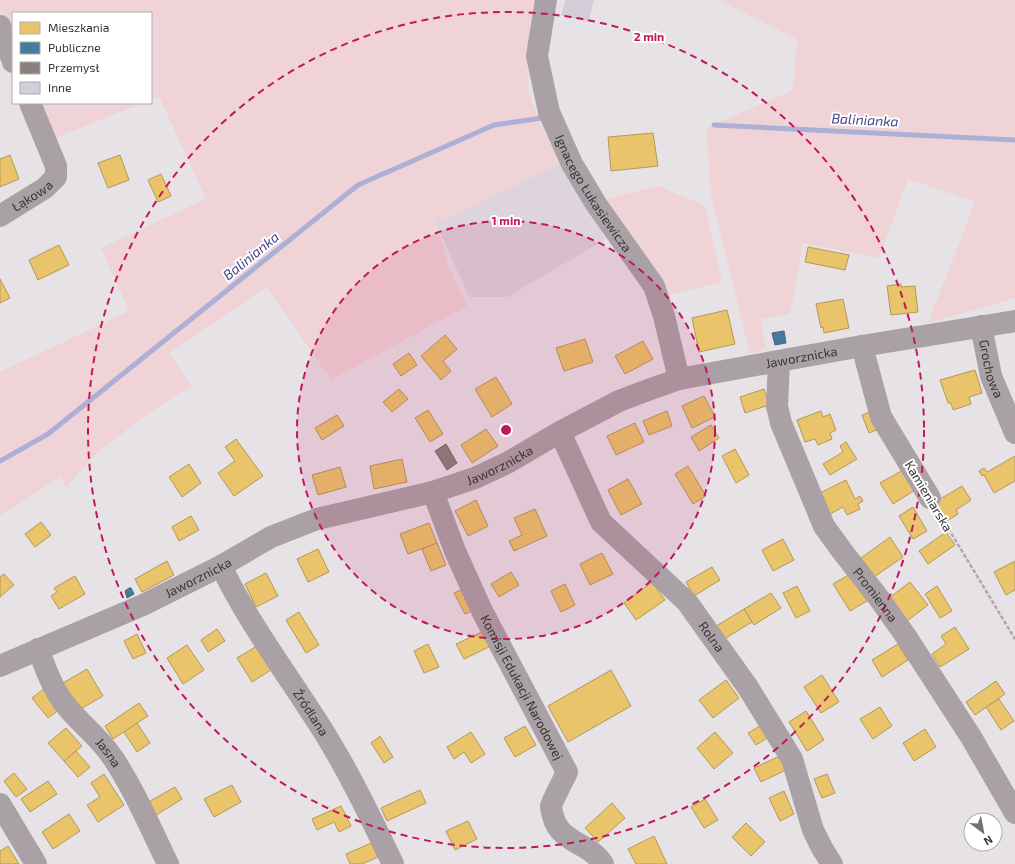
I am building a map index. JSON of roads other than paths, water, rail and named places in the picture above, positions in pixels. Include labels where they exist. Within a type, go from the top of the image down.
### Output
[{"type":"street","name":"Ignacego Łukasiewicza","points":[[546,0],[537,56],[551,117],[572,164],[596,204],[624,241],[654,286],[664,316],[679,379]]},
{"type":"street","points":[[0,26],[12,59]]},
{"type":"street","name":"Łąkowa","points":[[0,216],[45,188],[56,177],[56,166],[30,104]]},
{"type":"street","name":"Jaworznicka","points":[[0,666],[143,605],[221,566],[272,537],[317,519],[433,492],[475,478],[507,463],[560,432],[619,401],[679,379],[862,346],[1015,321]]},
{"type":"street","name":"Grochowa","points":[[981,326],[991,376],[1015,433]]},
{"type":"street","name":"Kamieniarska","points":[[862,346],[881,417],[930,498]]},
{"type":"street","name":"Promienna","points":[[780,362],[777,406],[781,423],[824,526],[905,635],[971,737],[1015,813]]},
{"type":"street","name":"Rolna","points":[[560,432],[601,522],[687,602],[746,686],[792,759],[813,830],[832,864]]},
{"type":"street","name":"Komisji Edukacji Narodowej","points":[[433,492],[455,550],[482,611],[568,772],[551,806],[554,822],[565,836],[600,858],[603,864]]},
{"type":"street","name":"Źródlana","points":[[221,566],[233,592],[250,620],[323,729],[371,818],[393,864]]},
{"type":"street","name":"Jasna","points":[[38,650],[50,680],[61,700],[100,740],[114,759],[133,793],[168,864]]},
{"type":"street","points":[[0,804],[36,864]]},
{"type":"waterway","name":"Balinianka","points":[[0,461],[48,434],[358,185],[494,125],[542,118]]},
{"type":"waterway","name":"Balinianka","points":[[714,125],[1015,140]]}]
